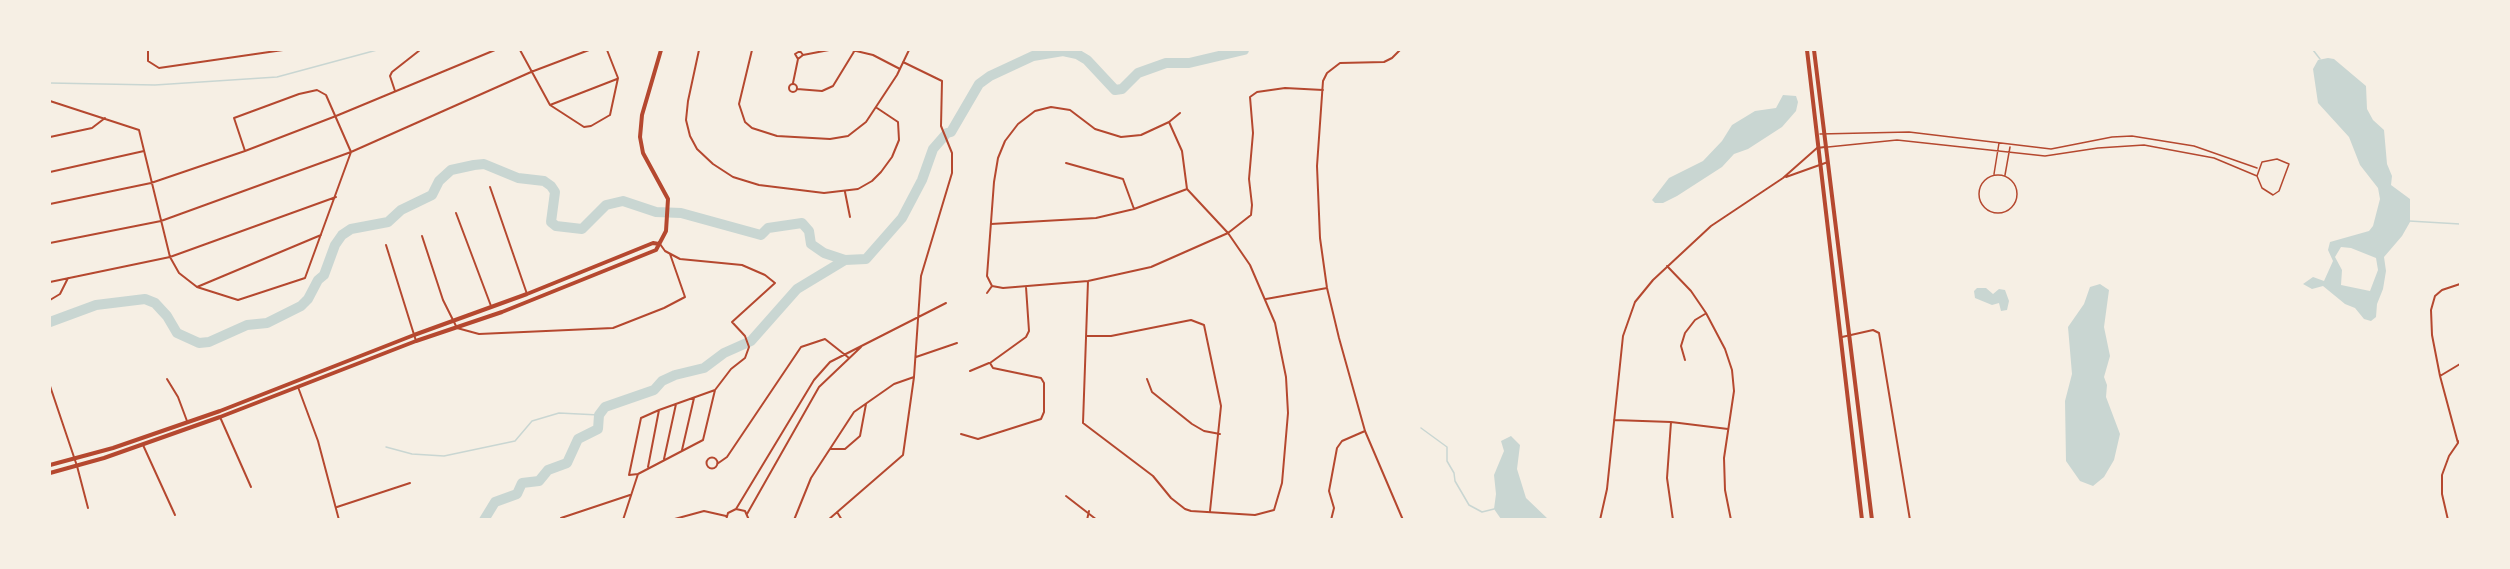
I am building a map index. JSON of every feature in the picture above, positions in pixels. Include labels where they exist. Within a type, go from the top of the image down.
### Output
[{"type":"main road","points":[[50,473],[143,445],[220,417],[656,250],[666,231],[667,194],[643,153],[640,137],[642,115],[661,50]]},
{"type":"main road","points":[[1807,50],[1862,519]]},
{"type":"main road","points":[[1814,50],[1872,519]]},
{"type":"main road","points":[[50,465],[143,438],[414,335],[492,308],[653,243],[660,244]]},
{"type":"street","points":[[148,50],[148,61],[152,66],[159,68],[283,50]]},
{"type":"street","points":[[395,91],[390,76],[392,72],[420,50]]},
{"type":"street","points":[[50,204],[151,183],[245,151],[495,50]]},
{"type":"street","points":[[520,50],[550,105],[579,126],[591,126],[610,115],[618,78],[607,50]]},
{"type":"street","points":[[50,243],[161,221],[351,152],[531,72],[589,50]]},
{"type":"street","points":[[699,50],[686,120],[697,149],[713,164],[733,177],[759,185],[824,193],[858,189],[872,181],[892,157],[899,140],[898,122],[877,108]]},
{"type":"street","points":[[752,50],[739,104],[740,114],[752,128],[777,136],[839,139],[858,130],[877,108],[909,50]]},
{"type":"street","points":[[798,59],[803,55],[829,50]]},
{"type":"street","points":[[803,55],[801,51],[796,52],[798,59],[793,84],[789,87],[790,91],[797,89],[822,92],[833,86],[854,50],[873,55],[900,69]]},
{"type":"street","points":[[1400,50],[1384,62],[1340,63],[1327,73],[1323,81],[1318,198],[1327,288],[1365,431],[1403,519]]},
{"type":"street","points":[[828,519],[903,455],[914,377],[921,276],[952,173],[952,153],[941,126],[942,81],[903,62]]},
{"type":"street","points":[[550,105],[618,78]]},
{"type":"street","points":[[793,84],[797,89]]},
{"type":"street","points":[[992,286],[1088,281],[1151,267],[1228,233],[1246,221],[1252,210],[1248,179],[1253,133],[1250,97],[1257,92],[1284,88],[1323,90]]},
{"type":"street","points":[[50,100],[139,130],[170,257],[179,273],[197,287],[238,300],[305,278],[351,152],[326,95],[317,90],[299,94],[234,118],[245,151]]},
{"type":"street","points":[[992,286],[987,276],[995,169],[1001,149],[1018,124],[1035,111],[1051,107],[1070,110],[1095,129],[1121,137],[1141,135],[1169,122],[1180,113]]},
{"type":"street","points":[[50,137],[92,128],[105,118]]},
{"type":"street","points":[[1088,281],[1083,423],[1153,476],[1179,505],[1191,512],[1263,514],[1274,510],[1282,483],[1287,435],[1287,394],[1282,351],[1266,299],[1250,265],[1228,233],[1187,189],[1182,151],[1169,122]]},
{"type":"street","points":[[1600,519],[1623,336],[1630,314],[1643,291],[1711,226],[1783,178],[1817,148],[1827,147]]},
{"type":"street","points":[[50,172],[144,151]]},
{"type":"street","points":[[1783,178],[1828,162]]},
{"type":"street","points":[[1065,163],[1123,178],[1134,209]]},
{"type":"street","points":[[490,187],[527,294]]},
{"type":"street","points":[[991,224],[1096,218],[1134,209],[1187,189]]},
{"type":"street","points":[[845,192],[849,218]]},
{"type":"street","points":[[50,282],[170,257],[336,197]]},
{"type":"street","points":[[456,213],[492,308]]},
{"type":"street","points":[[197,287],[322,235]]},
{"type":"street","points":[[422,236],[456,327],[464,332],[495,335],[597,330],[620,326],[675,303],[685,297],[670,254]]},
{"type":"street","points":[[386,244],[416,341]]},
{"type":"street","points":[[660,244],[670,254],[680,259],[742,265],[765,275],[775,283],[732,324],[745,336],[749,347],[741,361],[715,390],[641,418],[629,475],[638,474],[703,440],[715,390]]},
{"type":"street","points":[[1667,266],[1706,313],[1725,349],[1732,370],[1734,391],[1724,474],[1731,519]]},
{"type":"street","points":[[50,300],[60,294],[68,278]]},
{"type":"street","points":[[2448,519],[2442,494],[2442,475],[2459,442],[2440,376],[2432,335],[2433,302],[2442,290],[2460,284]]},
{"type":"street","points":[[987,293],[992,286]]},
{"type":"street","points":[[970,371],[990,363],[1026,336],[1029,331],[1026,286]]},
{"type":"street","points":[[1266,299],[1327,288]]},
{"type":"street","points":[[671,519],[705,511],[726,518],[736,508],[814,380],[830,362],[945,303]]},
{"type":"street","points":[[1685,360],[1681,346],[1685,333],[1695,320],[1706,313]]},
{"type":"street","points":[[1087,336],[1111,336],[1191,320],[1201,322],[1206,329],[1218,381],[1221,406],[1220,434],[1209,512]]},
{"type":"street","points":[[1840,337],[1873,330],[1879,333],[1910,519]]},
{"type":"street","points":[[717,464],[727,457],[801,347],[825,339],[849,357]]},
{"type":"street","points":[[916,357],[957,343]]},
{"type":"street","points":[[747,514],[819,387],[864,345]]},
{"type":"street","points":[[961,434],[978,438],[1041,419],[1044,412],[1044,383],[1041,378],[993,368],[990,363]]},
{"type":"street","points":[[2440,376],[2460,364]]},
{"type":"street","points":[[794,519],[811,478],[848,420],[894,384],[914,377]]},
{"type":"street","points":[[167,379],[178,397],[187,421]]},
{"type":"street","points":[[1147,379],[1152,392],[1192,424],[1204,431],[1220,434]]},
{"type":"street","points":[[50,386],[75,459],[88,508]]},
{"type":"street","points":[[298,387],[318,441],[339,519]]},
{"type":"street","points":[[682,450],[694,398]]},
{"type":"street","points":[[664,459],[676,404]]},
{"type":"street","points":[[830,449],[845,449],[860,436],[866,404]]},
{"type":"street","points":[[648,469],[659,410]]},
{"type":"street","points":[[220,417],[251,487]]},
{"type":"street","points":[[1613,420],[1671,422],[1728,429]]},
{"type":"street","points":[[1671,422],[1667,478],[1673,519]]},
{"type":"street","points":[[1331,519],[1334,508],[1329,491],[1337,448],[1342,441],[1365,431]]},
{"type":"street","points":[[143,445],[175,515]]},
{"type":"street","points":[[623,519],[638,474]]},
{"type":"street","points":[[337,507],[410,483]]},
{"type":"street","points":[[561,518],[631,495]]},
{"type":"street","points":[[1066,496],[1097,519]]},
{"type":"street","points":[[736,508],[747,514],[749,519]]},
{"type":"street","points":[[1087,519],[1089,511]]},
{"type":"street","points":[[837,512],[842,519]]},
{"type":"lane","points":[[1816,134],[1909,132],[2010,146],[2051,149],[2112,137],[2141,136],[2194,146],[2258,168]]},
{"type":"lane","points":[[1827,147],[1897,140],[2044,156],[2098,148],[2144,145],[2201,154],[2257,176]]},
{"type":"lane","points":[[1994,175],[1999,143]]},
{"type":"lane","points":[[2005,176],[2010,146]]},
{"type":"lane","points":[[2277,159],[2289,164],[2279,191],[2273,195],[2262,188],[2257,176],[2262,162],[2277,159]]},
{"type":"lane","points":[[1994,175],[2005,176],[2016,186],[2017,196],[2010,209],[1997,213],[1984,207],[1979,194],[1982,183],[1994,175]]},
{"type":"shaded area","points":[[2334,59],[2366,86],[2367,109],[2373,120],[2384,130],[2387,164],[2392,176],[2391,185],[2410,199],[2410,222],[2402,236],[2384,257],[2386,271],[2383,289],[2377,304],[2376,317],[2371,321],[2364,319],[2355,308],[2345,304],[2323,286],[2312,289],[2303,284],[2313,277],[2324,281],[2333,261],[2328,250],[2330,242],[2369,231],[2373,226],[2380,199],[2378,188],[2360,165],[2349,137],[2318,103],[2313,69],[2318,60]],"holes":[[[2341,247],[2351,248],[2376,258],[2378,270],[2370,291],[2341,285],[2342,270],[2335,257]]]},
{"type":"shaded area","points":[[1783,95],[1796,96],[1798,102],[1796,111],[1782,127],[1748,149],[1734,154],[1722,167],[1677,196],[1663,203],[1655,203],[1652,200],[1669,178],[1703,161],[1722,141],[1732,125],[1755,111],[1776,108]]},
{"type":"shaded area","points":[[2100,284],[2109,290],[2104,327],[2110,356],[2104,377],[2107,385],[2106,397],[2120,434],[2114,460],[2104,477],[2093,486],[2080,481],[2066,461],[2065,401],[2072,374],[2068,327],[2084,304],[2090,287]]},
{"type":"shaded area","points":[[1977,288],[1986,288],[1993,294],[1999,289],[2005,290],[2009,301],[2007,310],[2001,311],[1999,303],[1992,305],[1975,298],[1974,291]]},
{"type":"shaded area","points":[[1511,436],[1520,445],[1517,469],[1526,498],[1548,519],[1501,519],[1494,509],[1496,494],[1494,475],[1504,451],[1501,441]]},
{"type":"waterway","points":[[50,83],[155,85],[277,77],[377,50]]},
{"type":"waterway","points":[[50,322],[96,305],[145,299],[155,303],[167,316],[177,333],[199,343],[209,342],[247,325],[267,323],[301,306],[308,299],[318,280],[324,275],[335,245],[342,235],[351,229],[388,222],[401,210],[432,195],[439,181],[451,170],[484,164],[518,178],[544,181],[551,186],[555,192],[551,222],[556,226],[582,229],[606,205],[623,201],[656,212],[681,213],[761,235],[768,228],[802,223],[809,231],[811,244],[824,253],[845,260],[866,259],[902,218],[922,180],[933,149],[947,133],[951,132],[979,84],[990,76],[1033,56],[1063,51],[1077,54],[1087,60],[1115,90],[1122,89],[1138,73],[1166,63],[1189,63],[1244,50]]},
{"type":"waterway","points":[[2313,50],[2320,59]]},
{"type":"waterway","points":[[2409,221],[2460,224]]},
{"type":"waterway","points":[[484,520],[495,502],[517,494],[522,483],[539,481],[548,470],[567,463],[578,439],[598,429],[599,415],[605,407],[654,390],[662,381],[675,375],[704,368],[724,353],[751,341],[797,289],[845,260]]},
{"type":"waterway","points":[[386,447],[412,454],[444,456],[515,441],[532,421],[559,413],[599,415]]},
{"type":"waterway","points":[[1421,428],[1447,447],[1447,461],[1469,505],[1482,512],[1494,509]]}]
